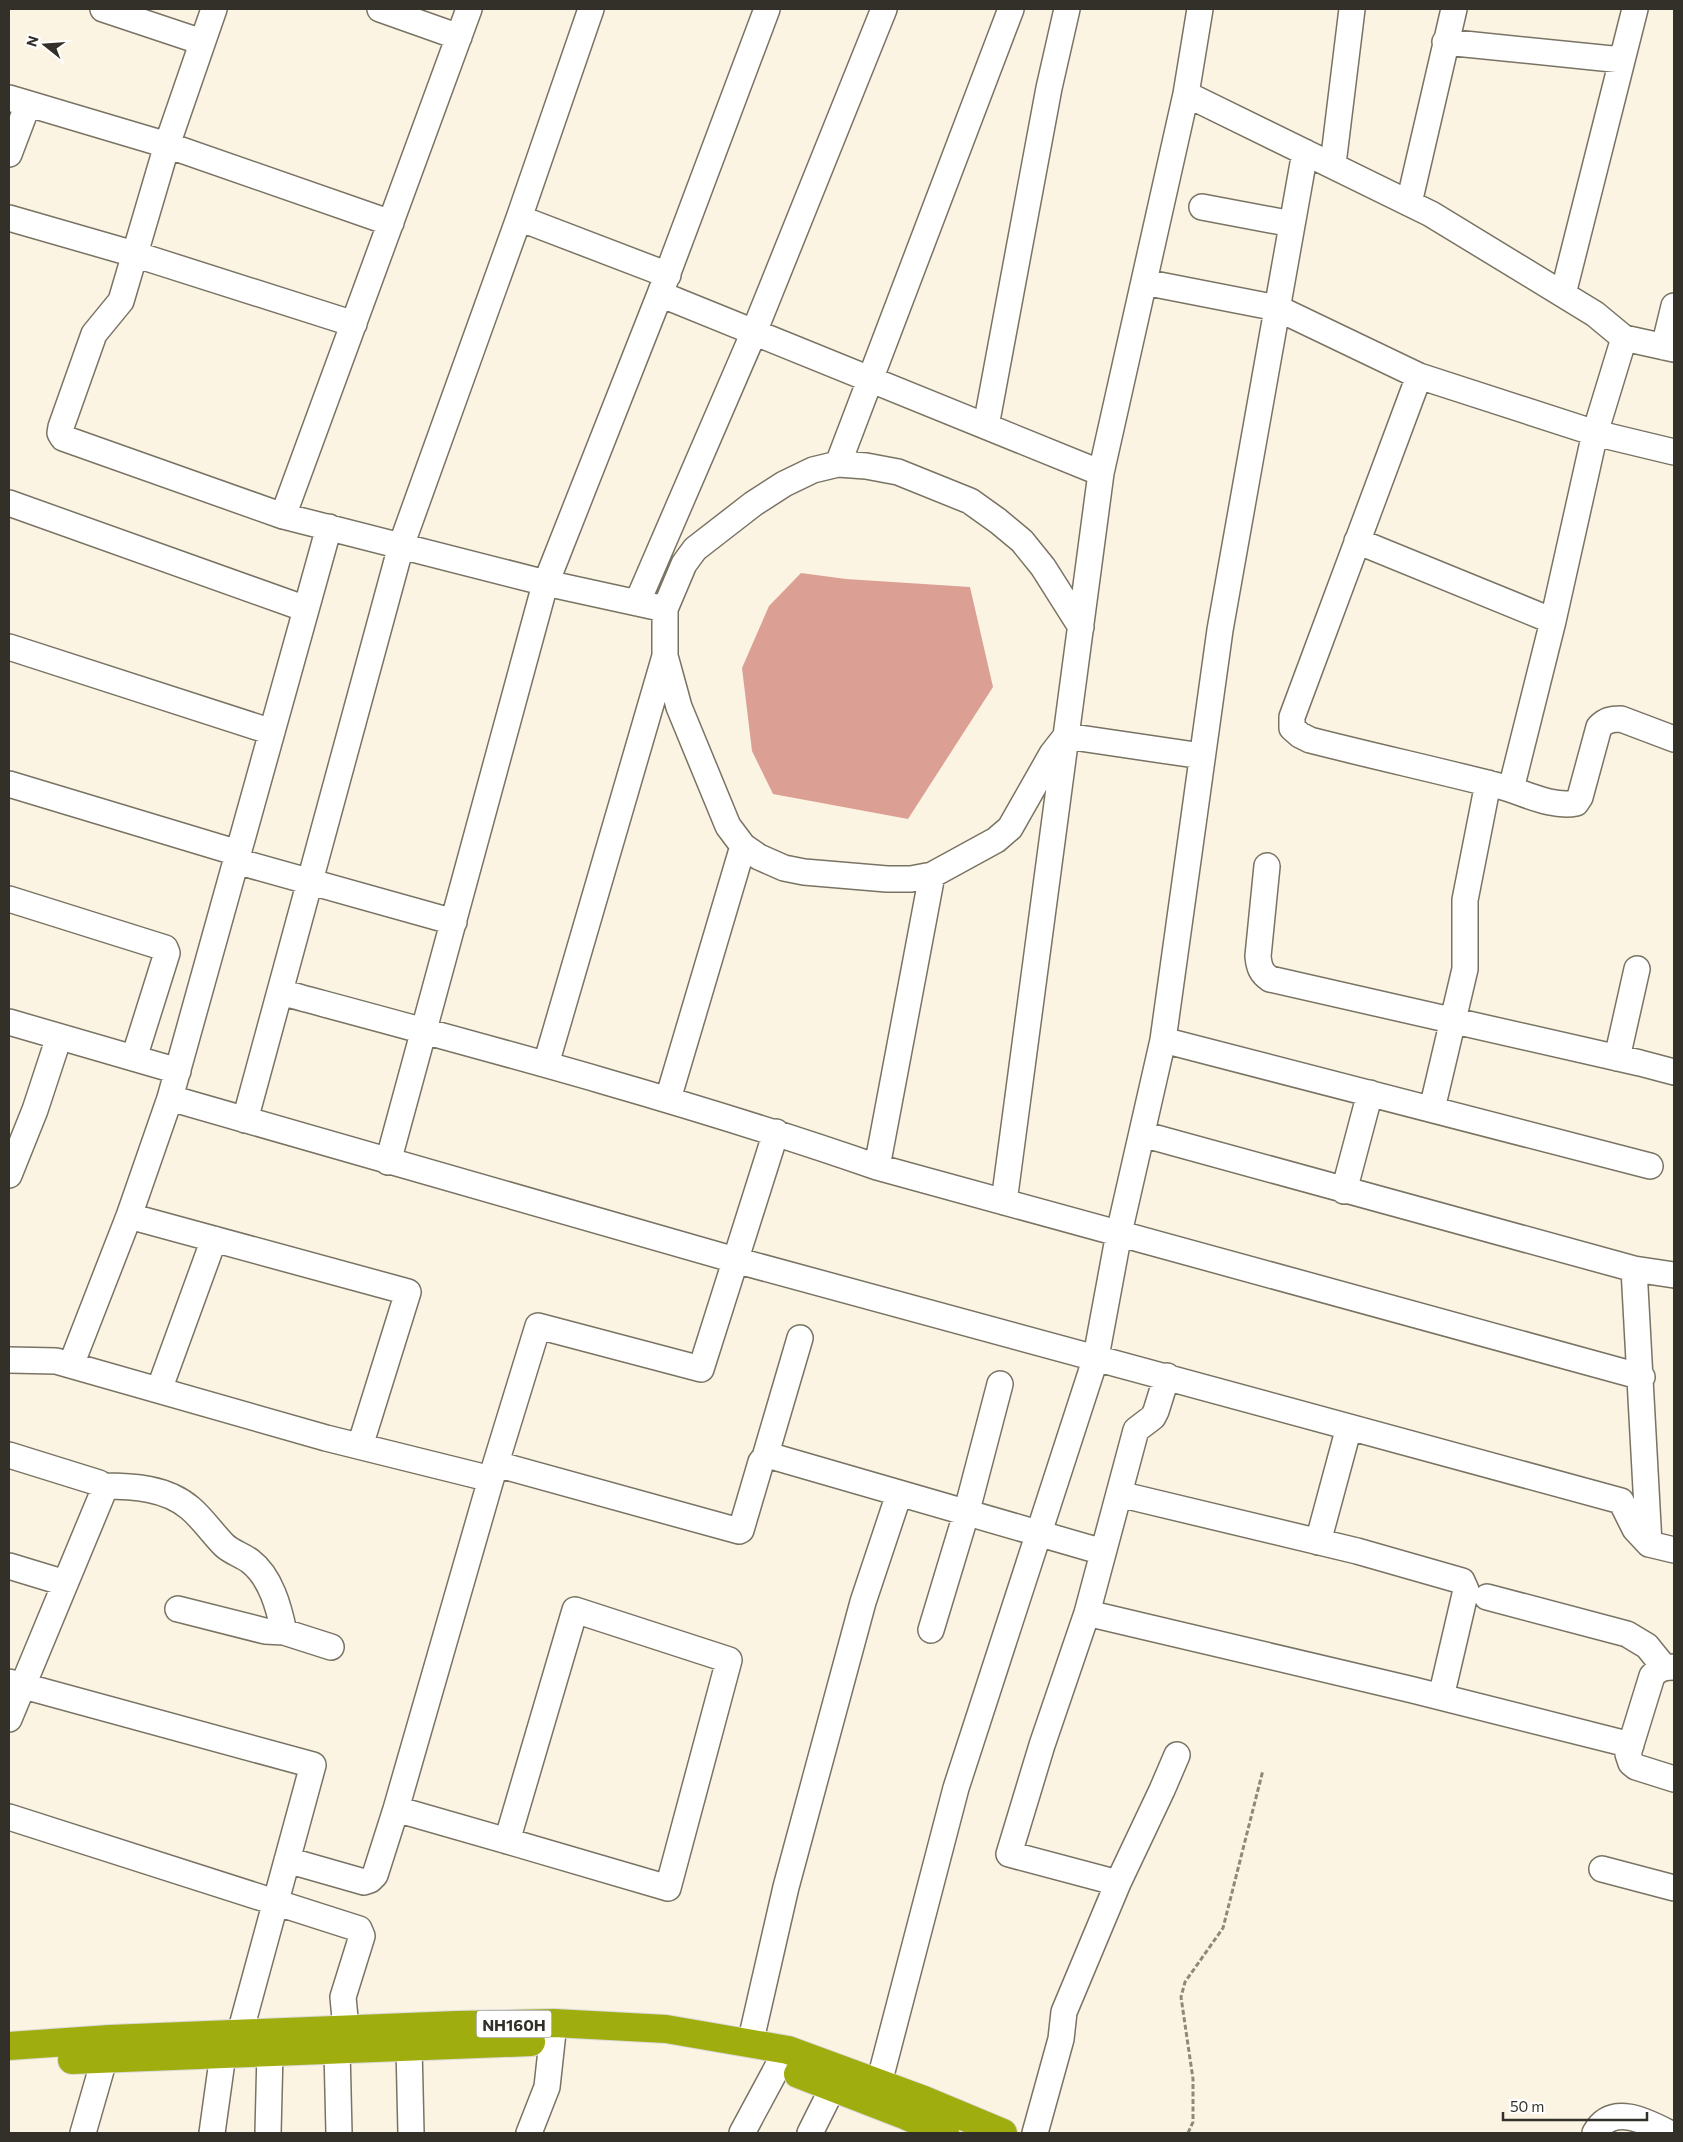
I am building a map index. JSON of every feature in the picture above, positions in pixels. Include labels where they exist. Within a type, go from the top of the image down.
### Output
[{"type":"highway","name":"NH160H","points":[[9,2046],[107,2048],[233,2047],[341,2039],[666,2029],[788,2050],[878,2083],[1002,2133]]},
{"type":"highway","name":"NH160H","points":[[233,2047],[270,2052],[341,2039],[409,2047],[553,2032],[645,2043],[778,2066],[833,2087],[918,2128],[945,2133]]},
{"type":"highway","name":"NH160H","points":[[9,2064],[107,2048]]},
{"type":"street","points":[[214,9],[167,145],[121,301],[92,338],[61,427],[60,433],[63,438],[283,516],[546,583],[666,609]]},
{"type":"street","points":[[380,9],[459,37]]},
{"type":"street","points":[[283,516],[469,9]]},
{"type":"street","points":[[245,1120],[401,546],[519,218],[591,9]]},
{"type":"street","points":[[388,1162],[546,583],[664,284],[767,9]]},
{"type":"street","points":[[637,603],[754,332],[884,9]]},
{"type":"street","points":[[838,464],[1011,9]]},
{"type":"street","points":[[986,426],[1049,88],[1067,9]]},
{"type":"street","points":[[1004,1202],[1101,473],[1186,94],[1200,9]]},
{"type":"street","points":[[1333,164],[1352,9]]},
{"type":"street","points":[[1409,203],[1454,9]]},
{"type":"street","points":[[1563,294],[1635,9]]},
{"type":"street","points":[[112,10],[202,42]]},
{"type":"street","points":[[1445,42],[1622,60]]},
{"type":"street","points":[[1186,94],[1333,164],[1431,214],[1595,314],[1624,338],[1669,348],[1674,306]]},
{"type":"street","points":[[9,154],[18,101],[167,145],[391,223]]},
{"type":"street","points":[[878,2083],[956,1788],[1096,1357],[1119,1233],[1163,1040],[1220,630],[1305,152]]},
{"type":"street","points":[[1202,207],[1292,224]]},
{"type":"street","points":[[9,218],[134,254],[354,324]]},
{"type":"street","points":[[519,218],[664,284],[754,332],[1101,473]]},
{"type":"street","points":[[1144,282],[1277,308],[1420,376],[1595,433],[1674,452]]},
{"type":"street","points":[[1432,1109],[1465,969],[1465,900],[1499,786],[1553,621],[1595,433],[1624,338]]},
{"type":"street","points":[[1420,376],[1292,717],[1292,728],[1310,740],[1499,786],[1556,804],[1576,803],[1580,797],[1599,727],[1612,719],[1621,719],[1674,739]]},
{"type":"street","points":[[546,1064],[665,656],[666,609],[684,564],[695,549],[753,504],[784,484],[814,470],[838,464],[866,466],[898,472],[970,501],[1022,541],[1042,567],[1081,627]]},
{"type":"street","points":[[9,503],[306,609]]},
{"type":"street","points":[[71,1365],[129,1216],[170,1098],[329,527]]},
{"type":"street","points":[[1357,541],[1553,621]]},
{"type":"street","points":[[9,647],[272,732]]},
{"type":"street","points":[[665,656],[679,706],[692,742],[728,826],[743,846],[759,857],[784,868],[804,872],[887,880],[911,879],[932,875],[996,840],[1010,828],[1052,754],[1066,736]]},
{"type":"street","points":[[1066,736],[1202,756]]},
{"type":"street","points":[[9,784],[310,880],[454,922]]},
{"type":"street","points":[[668,1099],[743,846]]},
{"type":"street","points":[[1267,866],[1258,956],[1259,965],[1264,975],[1270,979],[1674,1072]]},
{"type":"street","points":[[877,1167],[932,875]]},
{"type":"street","points":[[9,899],[165,948],[167,953],[134,1058]]},
{"type":"street","points":[[1618,1058],[1638,969]]},
{"type":"street","points":[[280,992],[668,1099],[776,1132],[877,1167],[1642,1377]]},
{"type":"street","points":[[9,1022],[178,1071]]},
{"type":"street","points":[[9,1175],[35,1110],[59,1037]]},
{"type":"street","points":[[1163,1040],[1650,1166]]},
{"type":"street","points":[[1344,1191],[1370,1093]]},
{"type":"street","points":[[170,1098],[735,1260],[1621,1501],[1635,1530],[1649,1544],[1674,1550]]},
{"type":"street","points":[[287,1860],[364,1882],[370,1880],[375,1875],[538,1326],[702,1368],[776,1132]]},
{"type":"street","points":[[1142,1134],[1344,1191],[1634,1269],[1674,1275]]},
{"type":"street","points":[[129,1216],[408,1292],[360,1446]]},
{"type":"street","points":[[159,1390],[214,1239]]},
{"type":"street","points":[[1634,1269],[1642,1377],[1649,1544]]},
{"type":"street","points":[[9,1360],[56,1361],[360,1446],[494,1472],[739,1531],[741,1530],[761,1462],[765,1457],[800,1338]]},
{"type":"street","points":[[1118,1883],[1010,1854],[1042,1745],[1087,1613],[1136,1430],[1153,1417],[1167,1376]]},
{"type":"street","points":[[931,1630],[966,1514],[1000,1384]]},
{"type":"street","points":[[1318,1542],[1349,1426]]},
{"type":"street","points":[[9,1455],[103,1486],[129,1486],[166,1494],[179,1499],[192,1509],[225,1546],[250,1561],[258,1570],[275,1596],[284,1632]]},
{"type":"street","points":[[765,1457],[771,1456],[966,1514],[1103,1552]]},
{"type":"street","points":[[9,1718],[16,1684],[65,1583],[104,1490],[103,1486]]},
{"type":"street","points":[[750,2044],[786,1888],[863,1602],[899,1494]]},
{"type":"street","points":[[1119,1494],[1318,1542],[1462,1581],[1466,1586],[1441,1697]]},
{"type":"street","points":[[9,1566],[65,1583]]},
{"type":"street","points":[[1487,1597],[1627,1634],[1647,1646],[1669,1667]]},
{"type":"street","points":[[178,1609],[264,1631],[284,1632],[331,1648]]},
{"type":"street","points":[[396,1809],[668,1888],[729,1660],[576,1610],[507,1841]]},
{"type":"street","points":[[1087,1613],[1441,1697],[1631,1745]]},
{"type":"street","points":[[1669,1667],[1658,1670],[1652,1676],[1628,1754],[1631,1763],[1636,1767],[1674,1779]]},
{"type":"street","points":[[16,1684],[313,1765],[276,1901],[233,2047],[212,2133]]},
{"type":"street","points":[[1034,2133],[1061,2039],[1064,2012],[1118,1883],[1177,1754]]},
{"type":"street","points":[[9,1817],[359,1929],[362,1932],[343,1998],[339,2133]]},
{"type":"street","points":[[1602,1869],[1674,1888]]},
{"type":"street","points":[[529,2133],[547,2087],[553,2032]]},
{"type":"street","points":[[409,2047],[411,2133]]},
{"type":"street","points":[[83,2133],[107,2048]]},
{"type":"street","points":[[268,2133],[270,2052]]},
{"type":"street","points":[[742,2133],[778,2066]]},
{"type":"street","points":[[810,2133],[833,2087]]},
{"type":"street","points":[[1595,2133],[1606,2119],[1614,2117],[1646,2121],[1669,2133]]},
{"type":"path","points":[[1188,2133],[1193,2122],[1193,2079],[1181,1997],[1185,1982],[1223,1928],[1263,1770]]},
{"type":"shaded area","points":[[801,573],[846,579],[970,587],[993,687],[908,819],[773,794],[752,751],[742,668],[769,606]]}]
